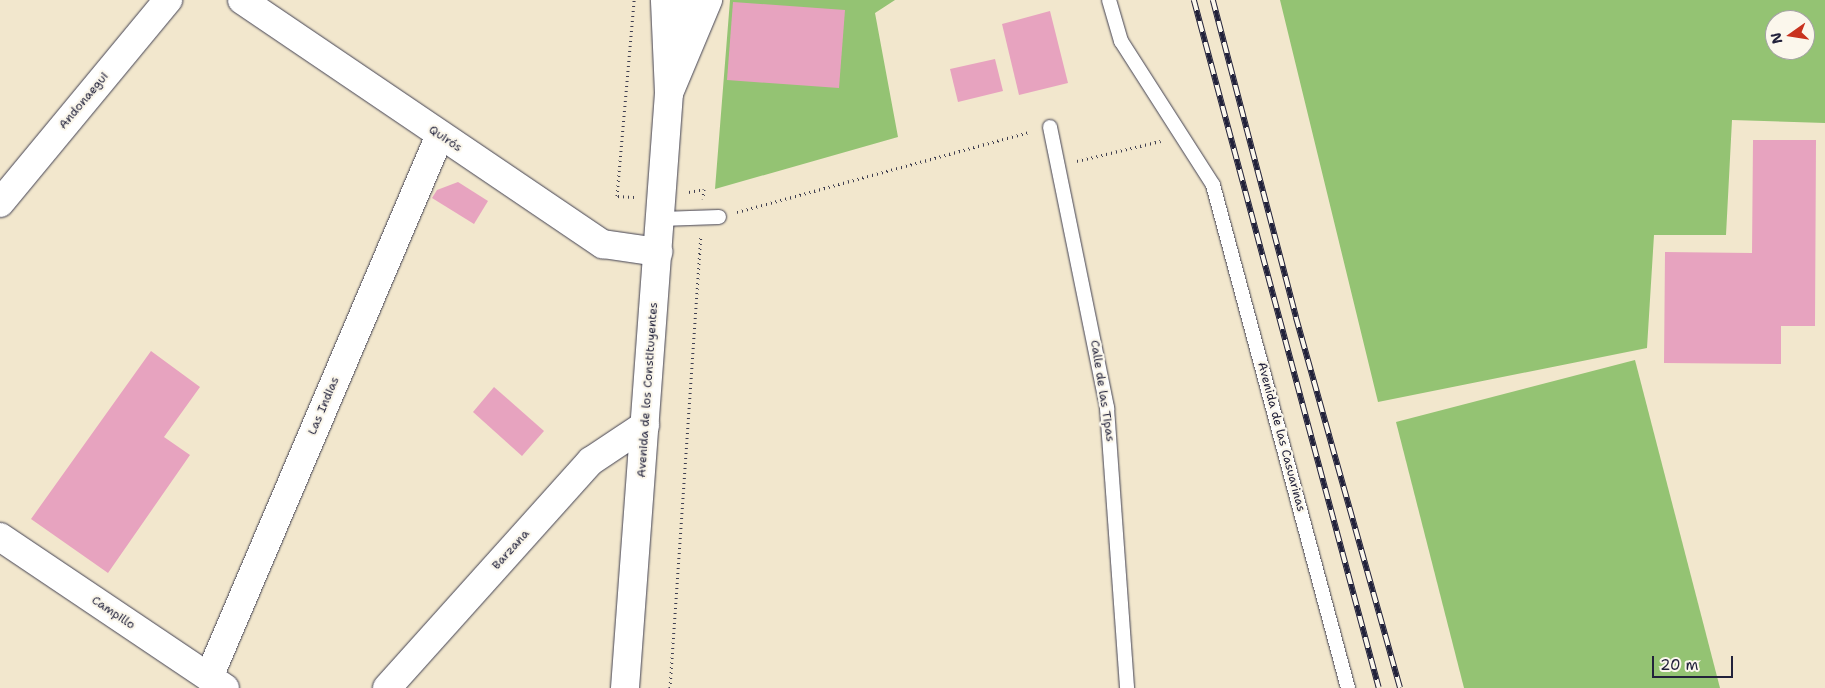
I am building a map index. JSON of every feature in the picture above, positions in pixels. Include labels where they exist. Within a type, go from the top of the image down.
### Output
[{"type":"street","name":"Andonaegui","points":[[0,203],[168,0]]},
{"type":"street","name":"Quirós","points":[[242,0],[602,244],[658,252]]},
{"type":"street","name":"Avenida de los Constituyentes","points":[[651,0],[669,93]]},
{"type":"street","name":"Avenida de los Constituyentes","points":[[625,688],[662,208],[669,93],[666,0]]},
{"type":"street","name":"Avenida de los Constituyentes","points":[[669,93],[687,0]]},
{"type":"street","name":"Avenida de los Constituyentes","points":[[669,93],[708,0]]},
{"type":"street","name":"Las Indias","points":[[217,683],[440,135]]},
{"type":"street","name":"Barzana","points":[[387,688],[591,461],[645,425]]},
{"type":"street","name":"Campillo","points":[[0,537],[217,683]]},
{"type":"lane","points":[[1109,0],[1121,41],[1187,149]]},
{"type":"lane","name":"Calle de las Tipas","points":[[1050,127],[1060,165],[1107,408],[1127,688]]},
{"type":"lane","name":"Avenida de las Casuarinas","points":[[1187,149],[1213,185],[1348,688]]},
{"type":"lane","points":[[662,208],[703,219],[719,217]]},
{"type":"path","points":[[634,0],[618,196],[662,208],[704,190],[670,688]]},
{"type":"path","points":[[719,217],[1050,127]]},
{"type":"path","points":[[1060,165],[1157,141],[1171,141],[1187,149]]},
{"type":"green space","points":[[730,0],[895,0],[875,13],[898,137],[715,189]]},
{"type":"green space","points":[[1280,0],[1825,0],[1825,123],[1732,120],[1726,235],[1654,235],[1647,348],[1378,402]]},
{"type":"green space","points":[[1635,360],[1720,688],[1464,688],[1396,422]]},
{"type":"building","points":[[733,2],[845,10],[839,88],[727,80]]},
{"type":"building","points":[[1050,11],[1068,83],[1019,95],[1002,24]]},
{"type":"building","points":[[995,59],[1003,91],[958,102],[950,69]]},
{"type":"building","points":[[1753,140],[1816,140],[1815,326],[1781,326],[1781,364],[1664,363],[1665,252],[1752,253]]},
{"type":"building","points":[[458,182],[488,201],[474,224],[432,198],[437,190]]},
{"type":"building","points":[[151,351],[200,387],[164,437],[190,455],[108,573],[31,519]]},
{"type":"building","points":[[494,387],[544,431],[522,456],[473,412]]},
{"type":"railway","points":[[1194,0],[1379,688]]},
{"type":"railway","points":[[1213,0],[1296,317],[1400,688]]}]
